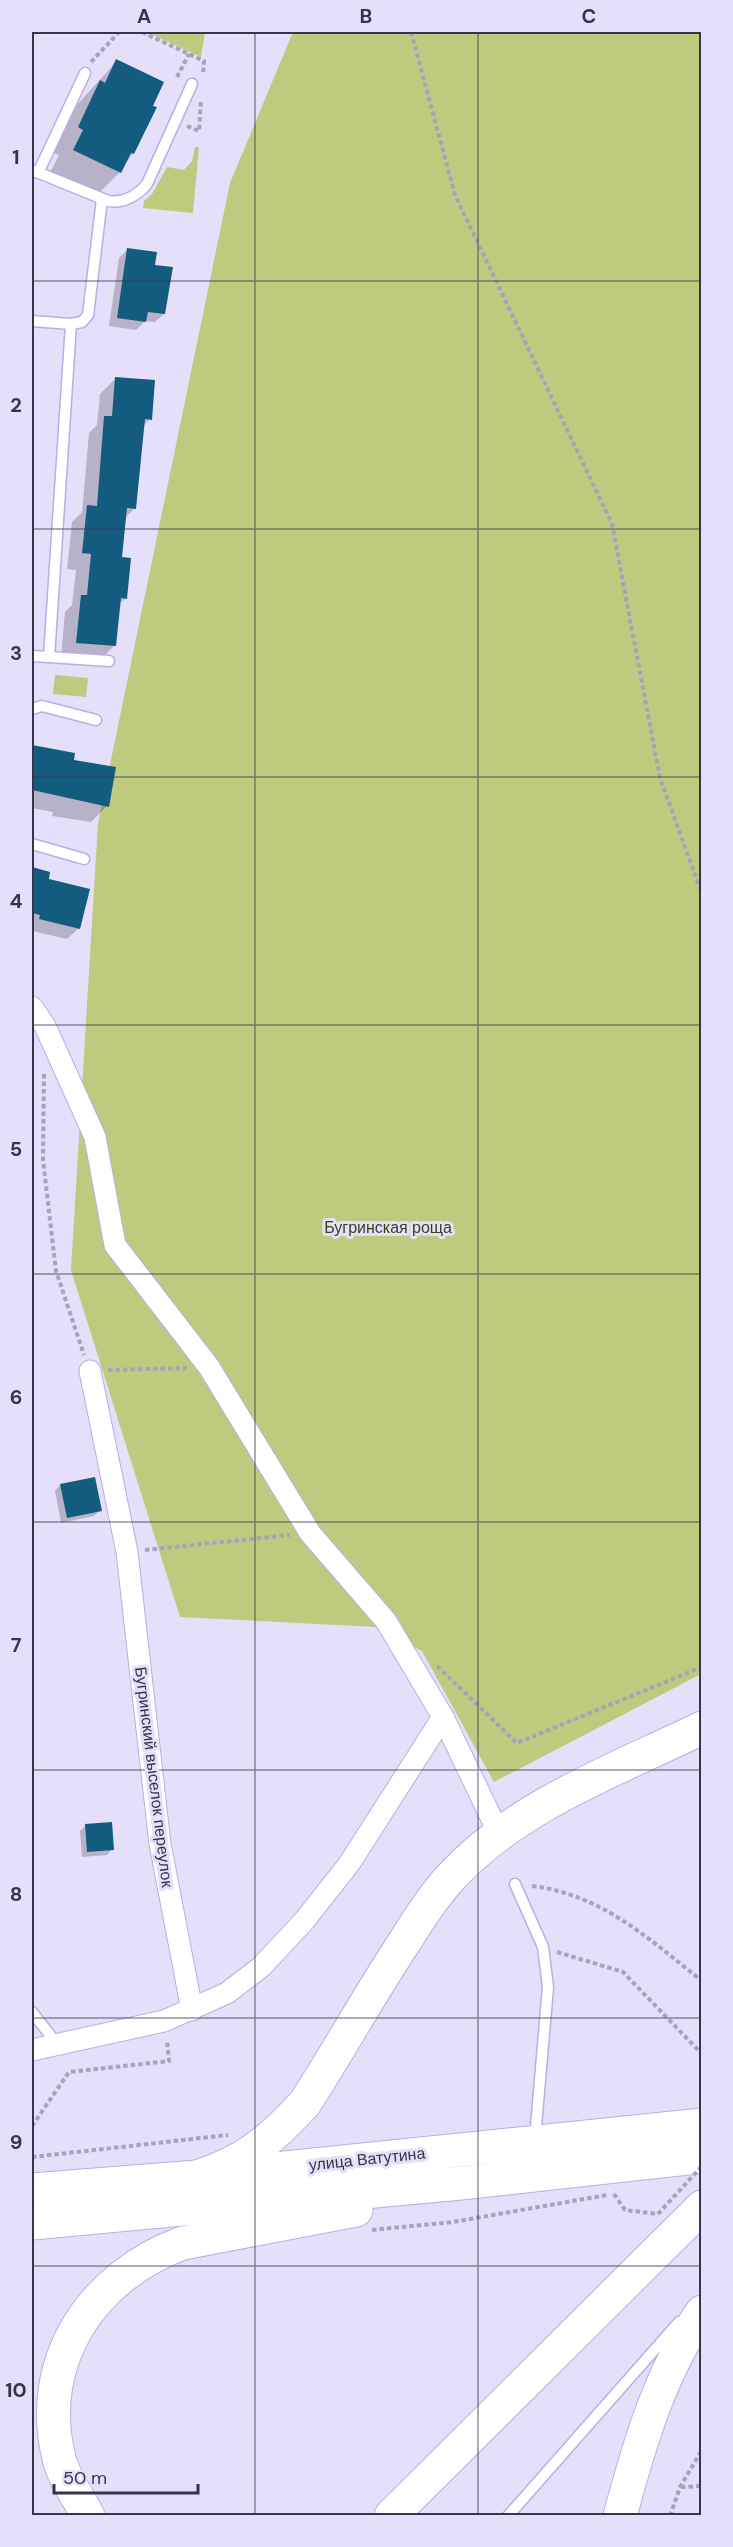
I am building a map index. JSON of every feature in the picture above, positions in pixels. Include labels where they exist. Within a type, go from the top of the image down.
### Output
[{"type":"main road","points":[[197,2177],[228,2167],[256,2149],[281,2129],[305,2103],[417,1922],[449,1879],[499,1834],[573,1790],[702,1728]]},
{"type":"main road","name":"улица Ватутина","points":[[32,2190],[197,2177],[702,2125]]},
{"type":"main road","name":"улица Ватутина","points":[[32,2223],[699,2162]]},
{"type":"main road","points":[[88,2516],[59,2460],[53,2406],[61,2359],[75,2328],[94,2303],[122,2277],[163,2250],[183,2243],[341,2214],[461,2183]]},
{"type":"main road","points":[[395,2514],[701,2208]]},
{"type":"main road","points":[[620,2516],[663,2380],[681,2342],[702,2312]]},
{"type":"street","points":[[32,1007],[38,1028],[95,1137],[115,1245],[209,1367],[310,1533],[386,1621],[443,1717],[499,1834]]},
{"type":"street","name":"Бугринский выселок переулок","points":[[90,1371],[127,1552],[160,1844],[192,2010]]},
{"type":"street","points":[[32,2050],[164,2021],[227,1993],[261,1968],[304,1921],[348,1863],[443,1717]]},
{"type":"lane","points":[[85,73],[35,172],[102,199],[119,201],[141,192],[147,184],[192,84]]},
{"type":"lane","points":[[32,321],[71,324],[82,322],[88,315],[102,199]]},
{"type":"lane","points":[[49,657],[71,324]]},
{"type":"lane","points":[[32,656],[109,661]]},
{"type":"lane","points":[[32,709],[42,706],[96,720]]},
{"type":"lane","points":[[32,844],[84,859]]},
{"type":"lane","points":[[514,1884],[543,1947],[548,1987],[534,2142]]},
{"type":"lane","points":[[32,2012],[57,2044]]},
{"type":"lane","points":[[508,2516],[702,2299]]},
{"type":"path","points":[[85,73],[99,50],[112,42],[119,32]]},
{"type":"path","points":[[411,32],[455,195],[612,524],[660,778],[702,894]]},
{"type":"path","points":[[44,1071],[43,1160],[56,1271],[90,1371],[209,1367]]},
{"type":"path","points":[[127,1552],[310,1533]]},
{"type":"path","points":[[402,1648],[422,1651],[517,1743],[702,1667]]},
{"type":"path","points":[[514,1884],[553,1889],[610,1911],[662,1947],[702,1981]]},
{"type":"path","points":[[543,1947],[623,1972],[702,2054]]},
{"type":"path","points":[[32,2126],[69,2072],[169,2061],[164,2021]]},
{"type":"path","points":[[32,2157],[230,2135]]},
{"type":"path","points":[[614,2194],[625,2210],[658,2214],[699,2162]]},
{"type":"path","points":[[670,2516],[681,2487],[702,2450]]},
{"type":"path","points":[[681,2487],[702,2486]]},
{"type":"green space","points":[[147,32],[205,32],[201,57]]},
{"type":"green space","name":"Бугринская роща","points":[[293,32],[701,32],[701,1674],[494,1782],[422,1651],[377,1627],[180,1617],[71,1270],[98,823],[230,183]]},
{"type":"green space","points":[[195,147],[199,147],[193,213],[143,208],[144,201],[152,194],[167,167],[184,170],[192,161]]},
{"type":"green space","points":[[55,675],[88,678],[86,697],[53,694]]},
{"type":"building","points":[[116,59],[164,82],[153,106],[157,107],[134,154],[131,153],[121,173],[73,150],[83,130],[78,127],[100,80],[105,83]]},
{"type":"building","points":[[127,248],[157,252],[155,265],[173,267],[165,314],[148,312],[146,322],[117,318]]},
{"type":"building","points":[[115,377],[155,380],[152,420],[145,419],[136,509],[127,508],[122,557],[131,558],[127,599],[121,598],[116,646],[76,643],[81,595],[87,595],[91,554],[82,553],[87,505],[97,506],[104,416],[112,416]]},
{"type":"building","points":[[32,745],[75,753],[74,760],[116,767],[109,807],[32,790]]},
{"type":"building","points":[[32,867],[50,872],[49,879],[90,889],[80,929],[39,919],[40,915],[32,913]]},
{"type":"building","points":[[95,1477],[102,1511],[67,1518],[60,1484]]},
{"type":"building","points":[[112,1822],[114,1850],[87,1852],[85,1824]]}]
